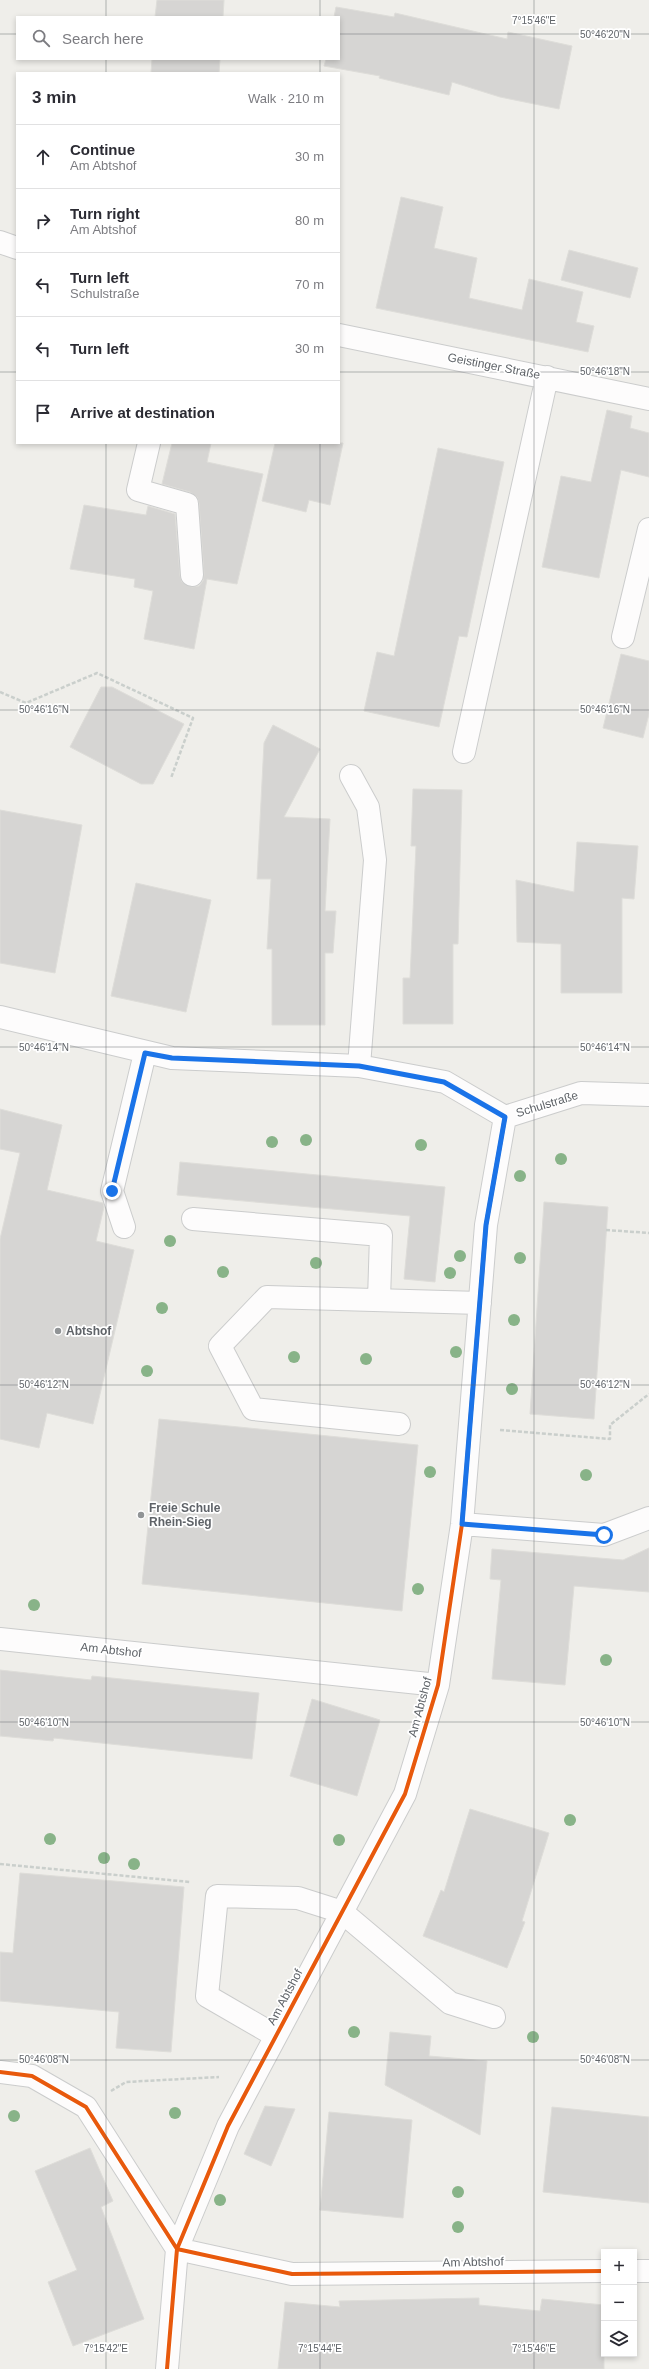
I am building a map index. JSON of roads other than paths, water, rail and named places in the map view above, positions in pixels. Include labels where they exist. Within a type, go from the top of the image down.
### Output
[{"type":"street","points":[[0,242],[16,248]]},
{"type":"street","name":"Geistinger Straße","points":[[340,335],[649,399]]},
{"type":"street","points":[[464,752],[547,377]]},
{"type":"street","points":[[149,444],[138,490],[187,504],[192,575]]},
{"type":"street","points":[[623,637],[649,529]]},
{"type":"street","points":[[351,776],[368,808],[375,860],[359,1066]]},
{"type":"street","name":"Schulstraße","points":[[0,1017],[145,1053],[172,1058],[359,1066],[444,1082],[505,1117],[581,1093],[649,1095]]},
{"type":"street","points":[[124,1227],[112,1191],[145,1053]]},
{"type":"street","name":"Am Abtshof","points":[[167,2369],[177,2249],[228,2126],[405,1794],[438,1685],[462,1524],[486,1225],[505,1117]]},
{"type":"street","points":[[192,1219],[381,1235],[379,1300]]},
{"type":"street","points":[[399,1424],[253,1409],[220,1346],[266,1297],[480,1303]]},
{"type":"street","points":[[462,1524],[604,1535],[649,1518]]},
{"type":"street","name":"Am Abtshof","points":[[0,1639],[438,1685]]},
{"type":"street","points":[[276,2036],[207,1996],[217,1896],[298,1898],[342,1912],[450,2003],[494,2017]]},
{"type":"street","points":[[0,2072],[32,2076],[86,2107],[177,2249]]},
{"type":"street","name":"Am Abtshof","points":[[177,2249],[292,2274],[601,2271]]},
{"type":"street","points":[[637,2271],[649,2271]]},
{"type":"place","name":"Abtshof","points":[[58,1331]]},
{"type":"place","name":"Freie Schule Rhein-Sieg","points":[[141,1515]]}]
